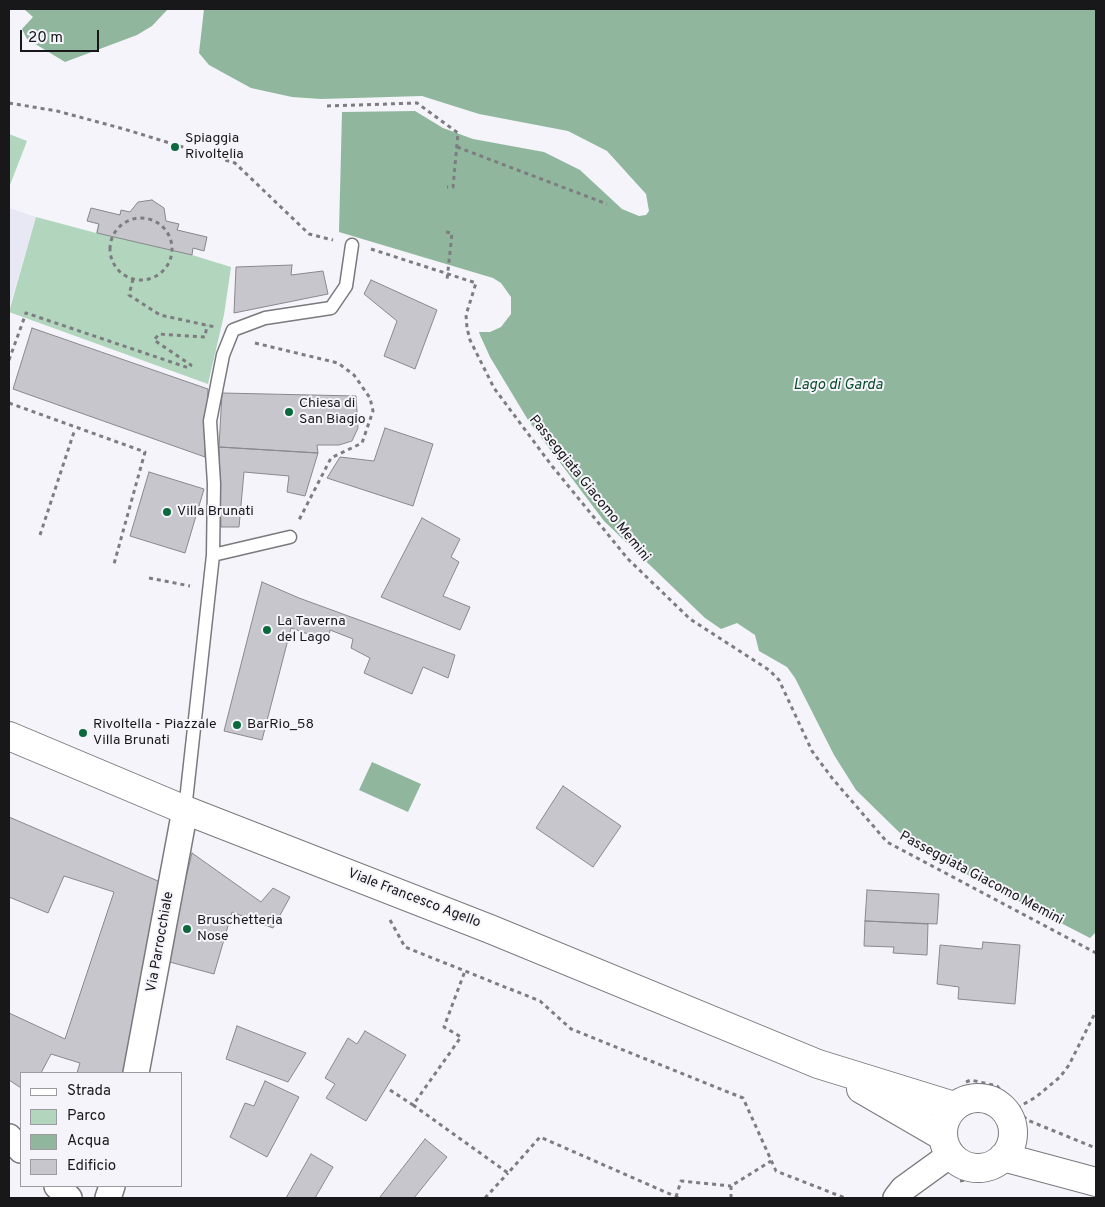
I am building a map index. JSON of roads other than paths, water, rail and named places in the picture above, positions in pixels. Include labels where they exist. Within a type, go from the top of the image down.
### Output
[{"type":"main road","name":"Viale Francesco Agello","points":[[9,736],[185,810],[490,929],[818,1064],[954,1106]]},
{"type":"main road","name":"Viale Francesco Agello","points":[[818,1064],[946,1145],[959,1163],[970,1168],[982,1168],[993,1164],[1011,1133]]},
{"type":"main road","points":[[946,1145],[943,1125],[954,1106],[975,1098],[987,1098],[1006,1111],[1011,1122],[1011,1133],[1096,1180]]},
{"type":"street","name":"Via Parrocchiale","points":[[136,1072],[185,810]]},
{"type":"street","points":[[9,1137],[20,1149]]},
{"type":"street","points":[[896,1198],[946,1145]]},
{"type":"street","points":[[58,1187],[69,1198]]},
{"type":"lane","points":[[185,810],[213,555],[214,484],[210,421],[227,346],[233,332],[264,318],[331,308],[346,286],[352,245]]},
{"type":"lane","points":[[213,555],[290,537]]},
{"type":"water","points":[[24,9],[168,9],[152,26],[137,35],[65,62],[27,39],[22,29],[33,17]]},
{"type":"water","name":"Lago di Garda","points":[[204,9],[1096,9],[1096,932],[1090,938],[964,873],[899,832],[856,790],[834,755],[795,678],[787,667],[759,651],[755,635],[737,623],[721,629],[705,618],[604,521],[528,420],[490,357],[480,335],[479,332],[490,332],[501,327],[511,314],[511,297],[501,283],[493,278],[339,232],[342,112],[415,111],[443,128],[473,139],[544,152],[580,170],[622,209],[639,216],[646,215],[649,211],[646,194],[607,151],[568,131],[479,114],[422,96],[321,99],[292,97],[251,88],[209,65],[199,53]]},
{"type":"water","points":[[372,762],[421,784],[408,812],[359,790]]},
{"type":"place","name":"Spiaggia Rivoltelia","points":[[175,147]]},
{"type":"place","name":"Chiesa di San Biagio","points":[[289,412]]},
{"type":"place","name":"Villa Brunati","points":[[167,512]]},
{"type":"place","name":"La Taverna del Lago","points":[[267,630]]},
{"type":"place","name":"BarRio_58","points":[[237,725]]},
{"type":"place","name":"Rivoltella - Piazzale Villa Brunati","points":[[83,733]]},
{"type":"place","name":"Bruschetteria Nose","points":[[187,929]]}]
